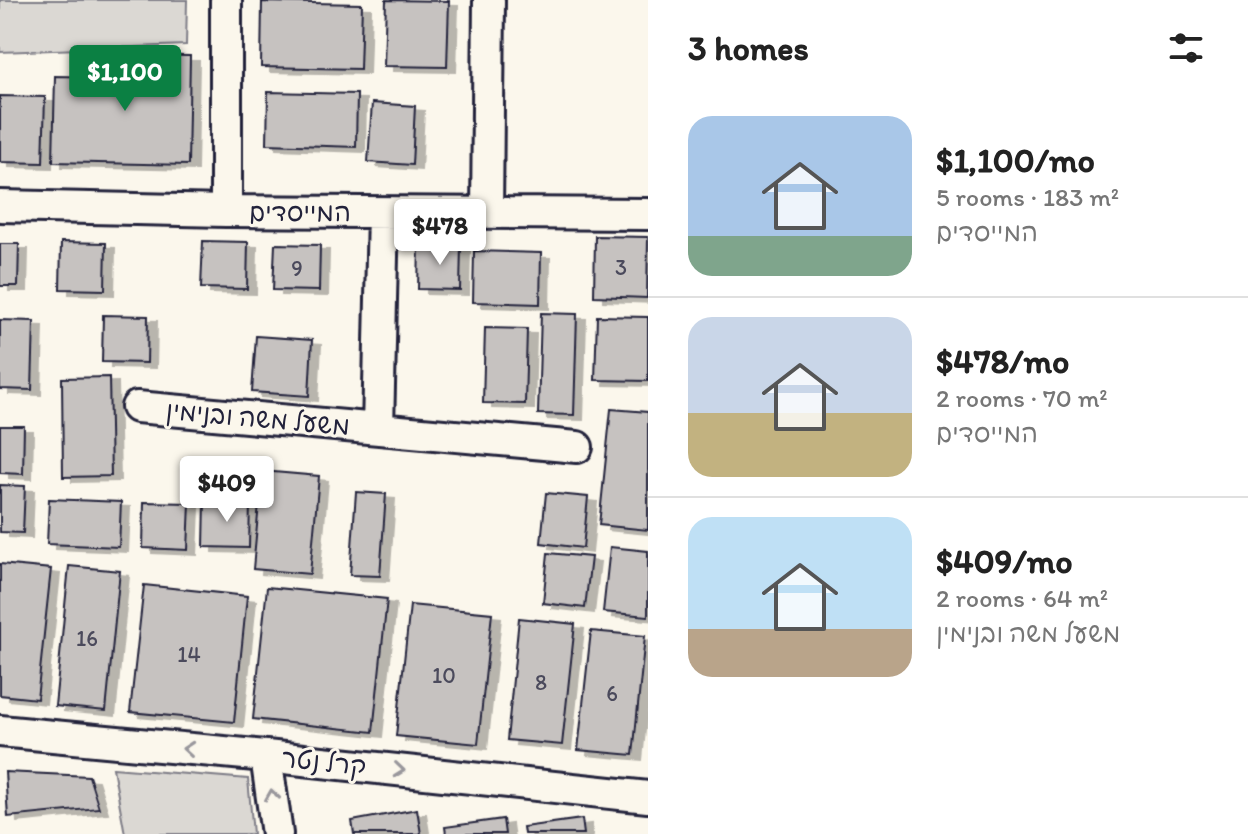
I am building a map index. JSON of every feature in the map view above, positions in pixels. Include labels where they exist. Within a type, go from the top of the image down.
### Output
[{"type":"street","points":[[226,0],[226,211]]},
{"type":"street","points":[[487,213],[489,0]]},
{"type":"street","name":"המייסדים","points":[[0,206],[648,214]]},
{"type":"street","name":"משעל משה ובנימין","points":[[378,429],[383,213]]},
{"type":"street","name":"משעל משה ובנימין","points":[[137,407],[577,447]]},
{"type":"street","name":"קרל נטר","points":[[0,731],[648,797]]},
{"type":"street","points":[[266,756],[277,834]]},
{"type":"shaded area","points":[[0,0],[187,0],[186,45],[0,52]]},
{"type":"shaded area","points":[[113,768],[248,779],[253,834],[125,834]]},
{"type":"building","points":[[386,0],[449,1],[447,67],[384,66]]},
{"type":"building","points":[[262,2],[362,4],[360,69],[261,67]]},
{"type":"building","points":[[104,55],[190,56],[188,165],[53,162],[55,76],[104,77]]},
{"type":"building","points":[[268,92],[357,94],[356,147],[267,144]]},
{"type":"building","points":[[0,96],[45,97],[43,163],[0,162]]},
{"type":"building","points":[[372,103],[415,106],[412,165],[368,162]]},
{"type":"building","points":[[595,236],[648,237],[647,298],[594,296]]},
{"type":"building","points":[[203,241],[248,242],[247,289],[201,288]]},
{"type":"building","points":[[61,242],[106,243],[105,290],[60,289]]},
{"type":"building","points":[[0,244],[19,244],[18,286],[0,286]]},
{"type":"building","points":[[275,244],[320,245],[319,291],[273,290]]},
{"type":"building","points":[[419,244],[461,245],[460,290],[418,289]]},
{"type":"building","points":[[474,251],[541,253],[540,304],[473,302]]},
{"type":"building","points":[[541,313],[577,314],[574,415],[538,414]]},
{"type":"building","points":[[103,315],[148,316],[147,363],[102,362]]},
{"type":"building","points":[[597,316],[648,317],[648,381],[595,380]]},
{"type":"building","points":[[0,320],[34,321],[32,390],[0,389]]},
{"type":"building","points":[[485,328],[527,329],[525,404],[483,403]]},
{"type":"building","points":[[256,336],[312,340],[309,396],[252,392]]},
{"type":"building","points":[[109,377],[111,476],[63,477],[62,378]]},
{"type":"building","points":[[611,409],[648,412],[648,530],[599,525]]},
{"type":"building","points":[[0,426],[24,426],[23,474],[0,473]]},
{"type":"building","points":[[262,471],[319,476],[310,574],[253,569]]},
{"type":"building","points":[[0,485],[25,486],[23,533],[0,532]]},
{"type":"building","points":[[356,492],[386,494],[380,576],[350,575]]},
{"type":"building","points":[[546,493],[588,497],[583,548],[541,543]]},
{"type":"building","points":[[49,499],[121,502],[119,547],[47,544]]},
{"type":"building","points":[[205,500],[250,501],[249,548],[204,547]]},
{"type":"building","points":[[144,502],[190,503],[188,550],[143,548]]},
{"type":"building","points":[[610,547],[648,551],[648,616],[603,612]]},
{"type":"building","points":[[548,553],[591,557],[585,608],[543,603]]},
{"type":"building","points":[[0,564],[51,569],[37,699],[0,695]]},
{"type":"building","points":[[69,566],[120,571],[106,711],[55,706]]},
{"type":"building","points":[[144,585],[247,596],[234,722],[130,712]]},
{"type":"building","points":[[267,587],[387,599],[373,732],[253,719]]},
{"type":"building","points":[[410,605],[492,613],[478,744],[396,736]]},
{"type":"building","points":[[519,618],[575,624],[562,745],[507,740]]},
{"type":"building","points":[[591,631],[645,636],[633,755],[578,750]]},
{"type":"building","points":[[5,772],[89,776],[99,808],[8,817]]},
{"type":"building","points":[[417,809],[421,834],[354,834],[352,821]]},
{"type":"building","points":[[503,819],[505,834],[446,834],[445,827]]},
{"type":"building","points":[[582,819],[584,834],[524,834],[523,827]]}]
